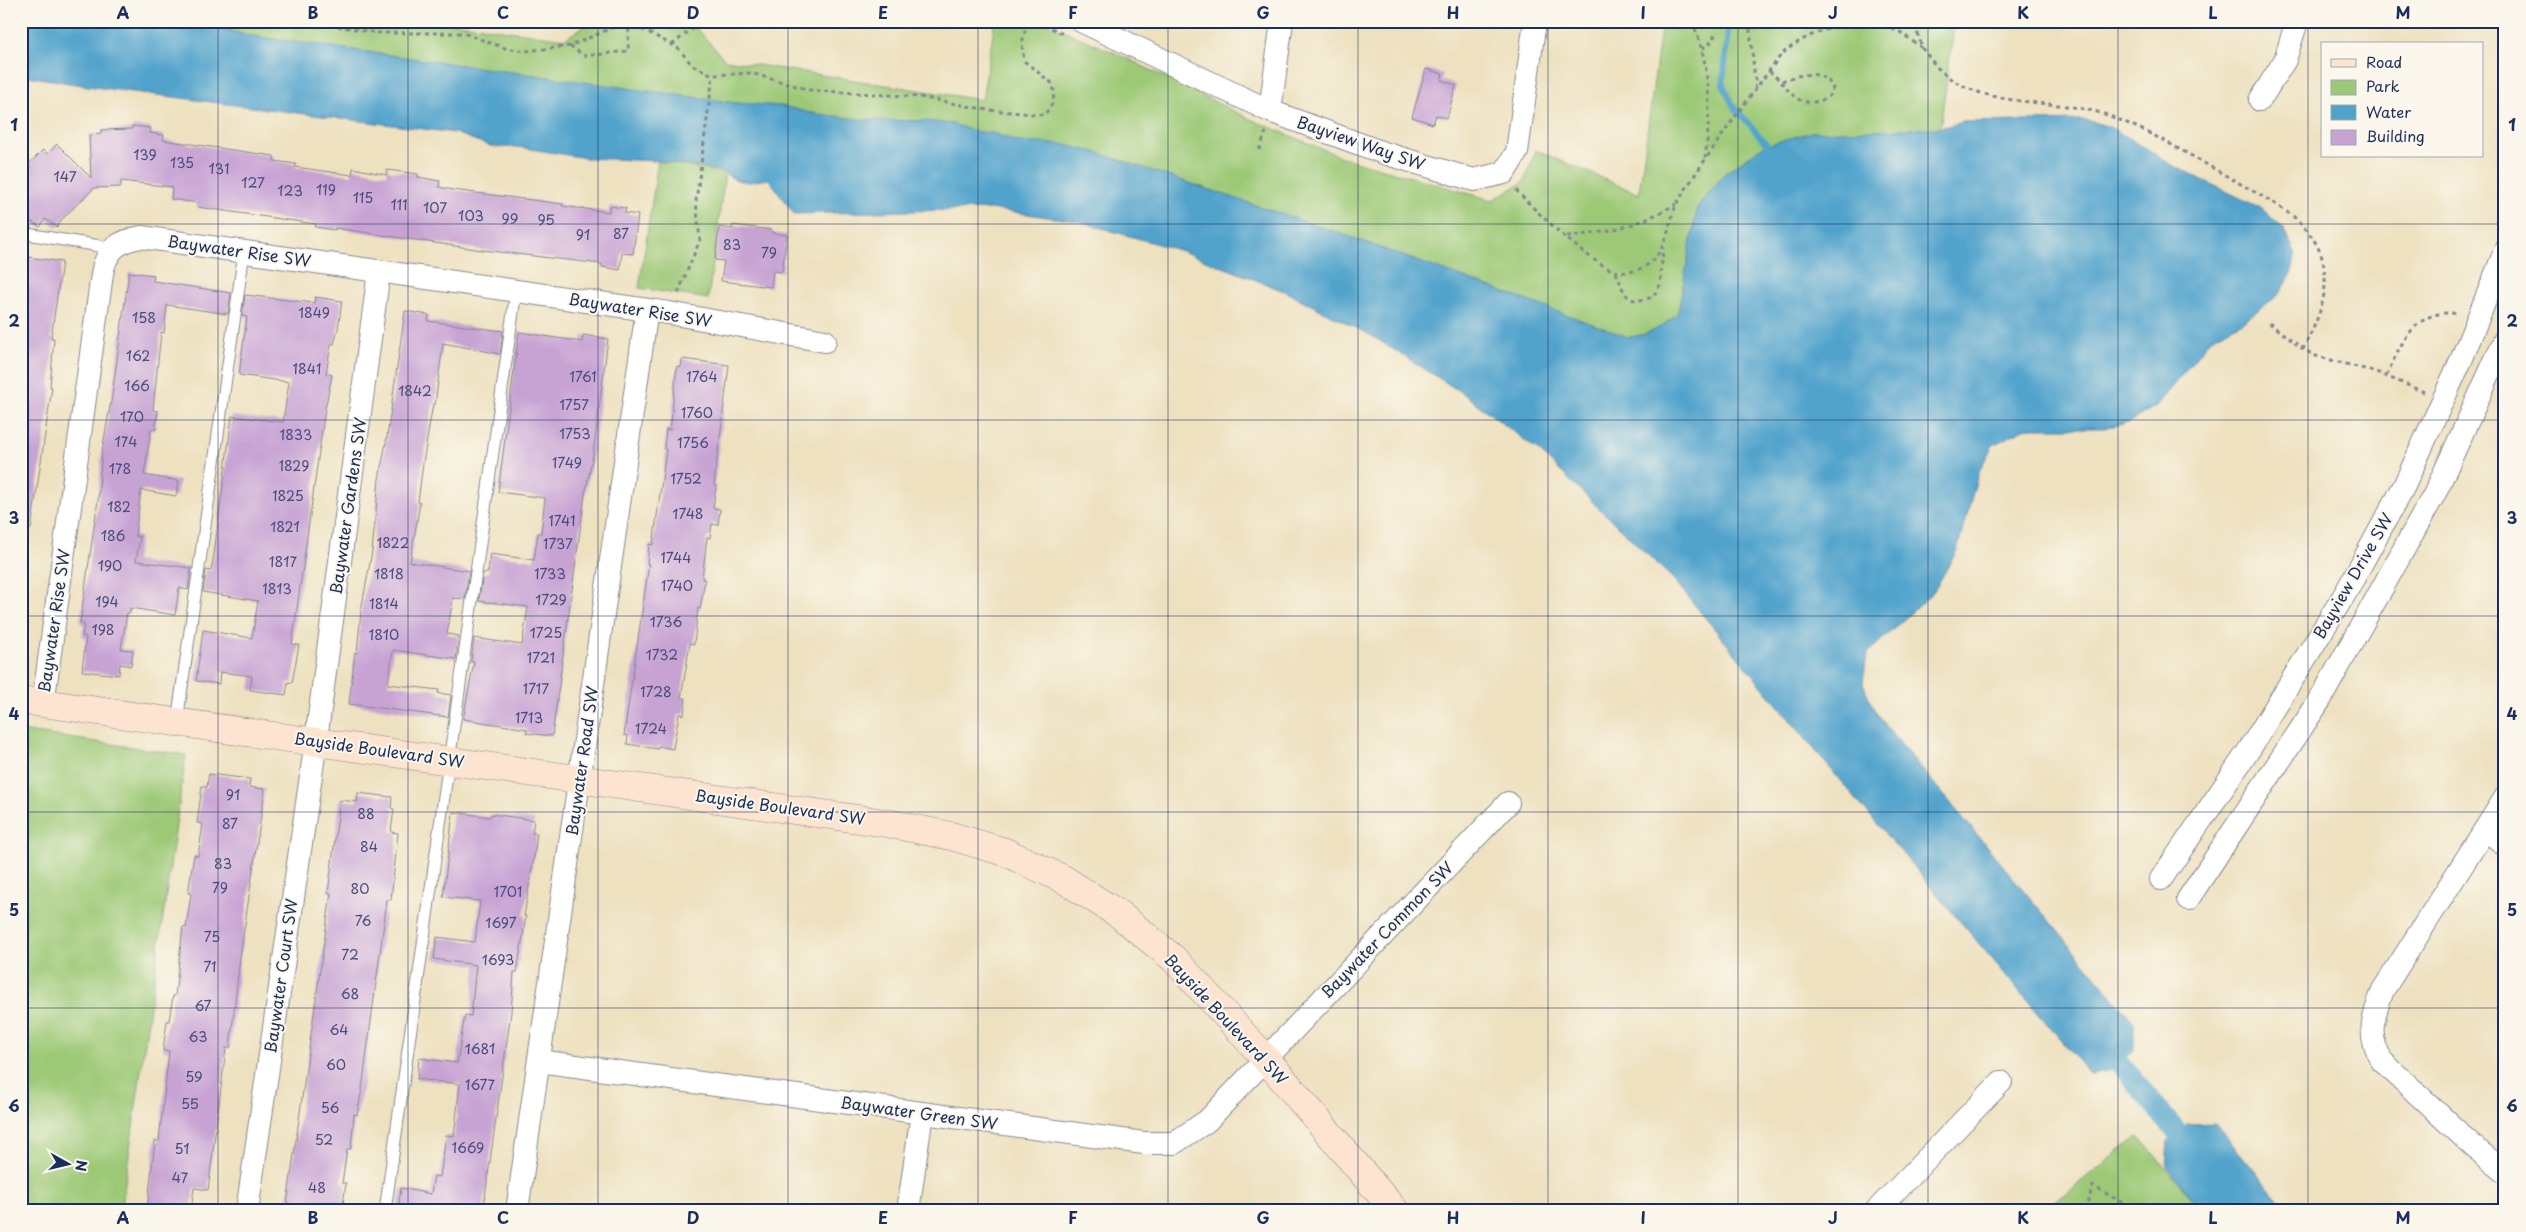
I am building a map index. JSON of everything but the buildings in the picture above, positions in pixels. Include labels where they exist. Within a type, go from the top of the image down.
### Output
[{"type":"street","name":"Bayview Way SW","points":[[1081,21],[1268,120],[1474,180],[1504,173]]},
{"type":"street","points":[[1268,120],[1282,21]]},
{"type":"street","points":[[1504,173],[1517,152],[1535,21]]},
{"type":"street","points":[[2260,100],[2285,60],[2298,21]]},
{"type":"street","name":"Baywater Rise SW","points":[[32,702],[104,261],[112,248],[126,240],[141,237],[516,291],[658,312],[825,341]]},
{"type":"street","name":"Bayview Drive SW","points":[[2161,879],[2249,750],[2346,592],[2404,486],[2462,358],[2505,252]]},
{"type":"street","name":"Baywater Gardens SW","points":[[316,741],[379,272]]},
{"type":"street","name":"Baywater Road SW","points":[[518,1211],[580,778],[658,312]]},
{"type":"street","name":"Bayview Drive SW","points":[[2188,899],[2320,700],[2435,493],[2498,374],[2505,339]]},
{"type":"street","points":[[2462,358],[2498,374]]},
{"type":"street","name":"Bayside Boulevard SW","points":[[32,702],[580,778],[886,823],[951,836],[1005,852],[1065,880],[1120,915],[1174,959],[1265,1058],[1395,1211]]},
{"type":"street","name":"Baywater Court SW","points":[[247,1211],[316,741]]},
{"type":"street","points":[[2505,798],[2383,990],[2374,1015],[2372,1030],[2375,1048],[2382,1060],[2474,1147],[2505,1172]]},
{"type":"street","name":"Baywater Common SW","points":[[1265,1058],[1508,803]]},
{"type":"street","points":[[2485,829],[2505,845]]},
{"type":"street","name":"Baywater Green SW","points":[[539,1061],[1144,1143],[1174,1143],[1207,1120],[1265,1058]]},
{"type":"street","points":[[1876,1211],[2001,1082]]},
{"type":"street","points":[[908,1211],[922,1113]]},
{"type":"lane","points":[[21,233],[112,248]]},
{"type":"lane","points":[[177,722],[244,252]]},
{"type":"lane","points":[[385,1211],[516,291]]},
{"type":"path","points":[[306,21],[378,33],[463,33],[505,48],[526,51],[570,46],[616,26],[629,26],[650,33],[672,45],[678,49],[692,66],[713,74],[751,73],[810,90],[920,97],[988,110],[1044,115],[1053,106],[1055,96],[1052,84],[1024,61],[1022,44],[1028,21]]},
{"type":"path","points":[[614,21],[616,26]]},
{"type":"path","points":[[672,45],[702,21]]},
{"type":"path","points":[[1693,21],[1702,49],[1709,90],[1709,122],[1705,159]]},
{"type":"path","points":[[1749,21],[1756,91]]},
{"type":"path","points":[[1616,272],[1623,291],[1630,300],[1639,302],[1653,296],[1660,285],[1662,248],[1676,204],[1705,159],[1769,71],[1795,43],[1815,32],[1857,21]]},
{"type":"path","points":[[1869,21],[1900,32],[1922,48],[1941,71],[1956,81],[1984,94],[2076,107],[2104,114],[2172,144],[2291,214],[2312,238],[2320,251],[2324,266],[2325,289],[2321,311],[2303,349]]},
{"type":"path","points":[[1914,21],[1922,48]]},
{"type":"path","points":[[570,46],[585,56],[628,50],[629,26]]},
{"type":"path","points":[[1702,49],[1711,42],[1717,31]]},
{"type":"path","points":[[1769,71],[1782,80],[1790,95],[1808,103],[1814,104],[1828,98],[1833,88],[1828,79],[1817,74],[1792,76],[1782,80]]},
{"type":"path","points":[[658,312],[700,240],[696,201],[713,74]]},
{"type":"path","points":[[1259,150],[1268,120]]},
{"type":"path","points":[[1504,173],[1527,202],[1600,264],[1616,272],[1637,270],[1653,261],[1662,248]]},
{"type":"path","points":[[1566,236],[1621,229],[1650,218],[1676,204]]},
{"type":"path","points":[[2387,375],[2408,332],[2422,321],[2450,312],[2477,321]]},
{"type":"path","points":[[2269,323],[2303,349],[2338,363],[2387,375],[2427,394],[2444,396]]},
{"type":"path","points":[[2085,1211],[2093,1186],[2137,1211]]},
{"type":"green space","points":[[153,21],[440,21],[565,39],[591,21],[690,21],[725,60],[982,100],[995,21],[1042,21],[1126,58],[1250,119],[1344,158],[1492,200],[1524,182],[1536,150],[1639,194],[1662,21],[1955,21],[1940,128],[1811,132],[1764,146],[1725,173],[1697,208],[1678,313],[1655,330],[1642,335],[1628,337],[1336,232],[1099,153],[1018,142],[992,133],[978,132],[952,124],[924,121],[865,120],[810,113],[782,106],[735,103],[245,35],[214,25],[181,25]]},
{"type":"green space","points":[[658,161],[725,173],[708,299],[639,288]]},
{"type":"green space","points":[[21,731],[186,755],[121,1211],[21,1211]]},
{"type":"green space","points":[[2138,1136],[2203,1211],[2060,1211],[2054,1203]]},
{"type":"water","points":[[21,21],[153,21],[181,25],[214,25],[245,35],[735,103],[782,106],[810,113],[865,120],[924,121],[952,124],[978,132],[992,133],[1018,142],[1062,144],[1099,153],[1336,232],[1628,337],[1642,335],[1655,330],[1678,313],[1697,208],[1725,173],[1764,146],[1811,132],[1940,128],[1962,122],[2086,120],[2110,127],[2172,165],[2261,208],[2284,229],[2296,254],[2291,275],[2280,294],[2246,319],[2212,338],[2156,406],[2128,423],[2103,428],[2026,428],[1993,445],[1979,471],[1957,551],[1934,591],[1867,654],[1863,683],[1874,710],[1891,732],[2134,1022],[2134,1051],[2109,1071],[2090,1074],[1849,791],[1673,579],[1540,452],[1464,394],[1372,336],[1284,291],[1182,251],[1077,221],[990,209],[794,214],[769,179],[749,182],[735,180],[722,171],[658,161],[586,158],[518,147],[493,147],[455,133],[94,87],[21,75]]},
{"type":"water","points":[[2215,1123],[2288,1211],[2203,1211],[2166,1166],[2168,1141],[2187,1124]]},
{"type":"waterway","points":[[1729,21],[1723,85],[1734,107],[1772,150]]},
{"type":"waterway","points":[[2101,1041],[2195,1154]]}]
